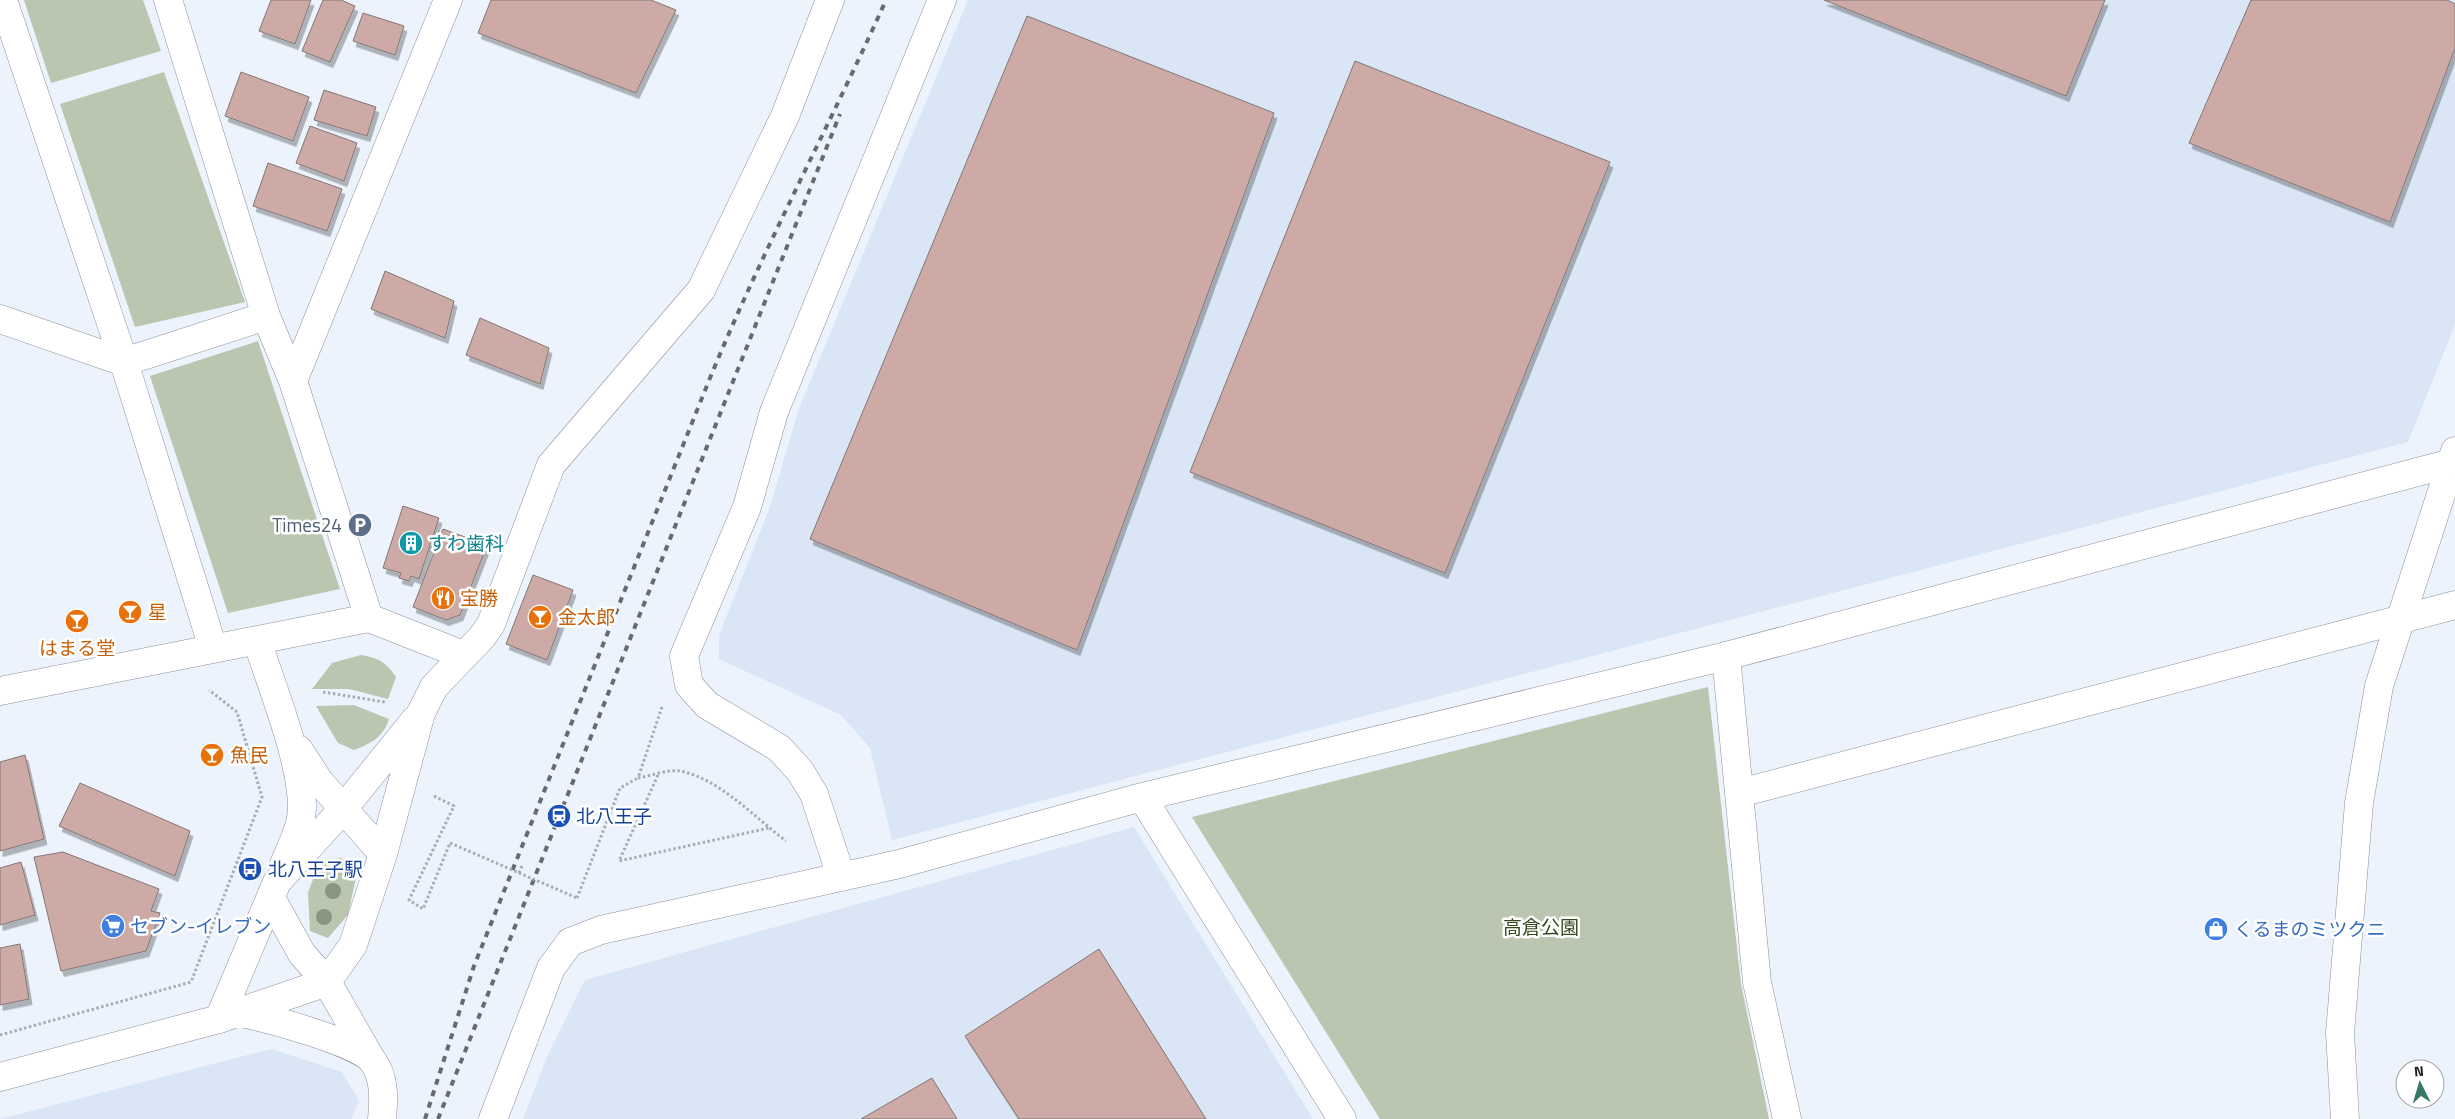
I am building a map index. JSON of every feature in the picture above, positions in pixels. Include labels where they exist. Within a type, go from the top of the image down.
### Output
[{"type":"street","points":[[3,0],[124,362],[213,648]]},
{"type":"street","points":[[168,0],[266,316],[292,380],[368,618]]},
{"type":"street","points":[[292,380],[448,0]]},
{"type":"street","points":[[274,890],[343,809],[420,713],[434,686],[482,637],[491,624],[551,465],[701,290],[785,116],[830,0]]},
{"type":"street","points":[[841,876],[814,794],[800,771],[779,748],[707,705],[689,685],[684,656],[746,507],[774,412],[942,0]]},
{"type":"street","points":[[0,320],[124,362],[266,316]]},
{"type":"street","points":[[493,1119],[551,968],[570,942],[601,930],[899,864],[1142,797],[1726,656],[2453,459]]},
{"type":"street","points":[[2345,1119],[2340,1033],[2360,802],[2379,686],[2453,459]]},
{"type":"street","points":[[1740,793],[2455,605]]},
{"type":"street","points":[[0,691],[368,618],[463,655]]},
{"type":"street","points":[[229,1016],[298,829],[302,807],[300,780],[284,722],[257,640]]},
{"type":"street","points":[[1726,656],[1757,982],[1787,1119]]},
{"type":"street","points":[[0,1076],[229,1016],[328,982],[353,945],[383,854],[420,713]]},
{"type":"street","points":[[284,722],[319,781],[383,854]]},
{"type":"street","points":[[1142,797],[1342,1119]]},
{"type":"street","points":[[274,890],[302,954],[328,982],[380,1073],[384,1100],[382,1119]]},
{"type":"street","points":[[229,1016],[292,1025],[349,1047],[371,1059]]},
{"type":"path","points":[[0,1035],[191,982],[262,797],[237,712],[209,690]]},
{"type":"path","points":[[324,692],[390,703]]},
{"type":"path","points":[[638,778],[662,706]]},
{"type":"path","points":[[454,806],[409,900],[423,909],[450,843],[577,898],[620,788],[638,778],[679,771],[724,789],[786,841]]},
{"type":"path","points":[[658,775],[619,861],[769,828]]},
{"type":"path","points":[[519,873],[523,864]]},
{"type":"shaded area","points":[[968,0],[2455,0],[2455,325],[2408,442],[892,840],[870,748],[841,715],[719,659],[719,635],[770,507],[798,411]]},
{"type":"shaded area","points":[[1134,827],[1313,1119],[523,1119],[546,1059],[585,980]]},
{"type":"shaded area","points":[[271,1049],[342,1072],[359,1101],[351,1119],[0,1119]]},
{"type":"green space","points":[[24,0],[143,0],[161,51],[51,83]]},
{"type":"green space","points":[[164,72],[245,302],[135,327],[60,104]]},
{"type":"green space","points":[[258,341],[340,589],[228,613],[150,376]]},
{"type":"green space","points":[[361,655],[381,662],[396,677],[388,699],[349,689],[312,689],[332,663]]},
{"type":"green space","name":"高倉公園","points":[[1708,687],[1741,984],[1769,1119],[1380,1119],[1192,817]]},
{"type":"green space","points":[[354,705],[389,719],[384,730],[376,739],[354,750],[338,743],[316,706]]},
{"type":"green space","points":[[341,858],[358,868],[348,915],[328,938],[310,931],[308,893],[319,863]]},
{"type":"building","points":[[271,0],[311,0],[295,44],[259,31]]},
{"type":"building","points":[[323,0],[341,0],[355,6],[330,62],[302,51]]},
{"type":"building","points":[[491,0],[651,0],[676,10],[636,93],[478,33]]},
{"type":"building","points":[[1824,0],[2105,0],[2066,96]]},
{"type":"building","points":[[2251,0],[2447,0],[2455,4],[2455,48],[2390,222],[2189,143]]},
{"type":"building","points":[[363,13],[404,26],[395,55],[353,41]]},
{"type":"building","points":[[1027,16],[1274,113],[1077,650],[810,539]]},
{"type":"building","points":[[1355,61],[1610,162],[1445,573],[1190,472]]},
{"type":"building","points":[[241,72],[309,97],[293,141],[225,116]]},
{"type":"building","points":[[324,90],[376,107],[367,136],[314,120]]},
{"type":"building","points":[[310,126],[357,143],[344,181],[296,163]]},
{"type":"building","points":[[268,163],[342,189],[327,231],[253,206]]},
{"type":"building","points":[[385,271],[454,301],[445,338],[371,309]]},
{"type":"building","points":[[480,318],[549,348],[540,384],[466,355]]},
{"type":"building","name":"すわ歯科","points":[[403,506],[439,518],[419,579],[411,576],[409,581],[399,578],[401,573],[383,568]]},
{"type":"building","points":[[443,529],[487,545],[460,615],[446,620],[413,607]]},
{"type":"building","name":"金太郎","points":[[533,575],[573,590],[547,660],[506,644]]},
{"type":"building","points":[[25,755],[44,839],[0,851],[0,762]]},
{"type":"building","points":[[80,783],[190,831],[175,876],[59,826]]},
{"type":"building","points":[[63,852],[159,889],[151,911],[160,913],[146,951],[61,971],[34,857]]},
{"type":"building","points":[[21,862],[35,915],[0,925],[0,868]]},
{"type":"building","points":[[20,944],[29,999],[0,1005],[0,948]]},
{"type":"building","points":[[1099,949],[1206,1119],[1019,1119],[965,1036]]},
{"type":"building","points":[[932,1078],[957,1119],[861,1119]]},
{"type":"railway","points":[[425,1119],[474,966],[710,378],[752,282],[886,0]]},
{"type":"railway","points":[[438,1119],[840,114]]},
{"type":"place","name":"Times24","points":[[360,525]]},
{"type":"place","name":"すわ歯科","points":[[411,543]]},
{"type":"place","name":"宝勝","points":[[443,598]]},
{"type":"place","name":"星","points":[[130,612]]},
{"type":"place","name":"金太郎","points":[[540,617]]},
{"type":"place","name":"はまる堂","points":[[77,621]]},
{"type":"place","name":"魚民","points":[[212,755]]},
{"type":"place","name":"北八王子","points":[[559,816]]},
{"type":"place","name":"北八王子駅","points":[[250,869]]},
{"type":"place","name":"セブン-イレブン","points":[[113,926]]},
{"type":"place","name":"くるまのミツクニ","points":[[2216,929]]}]
